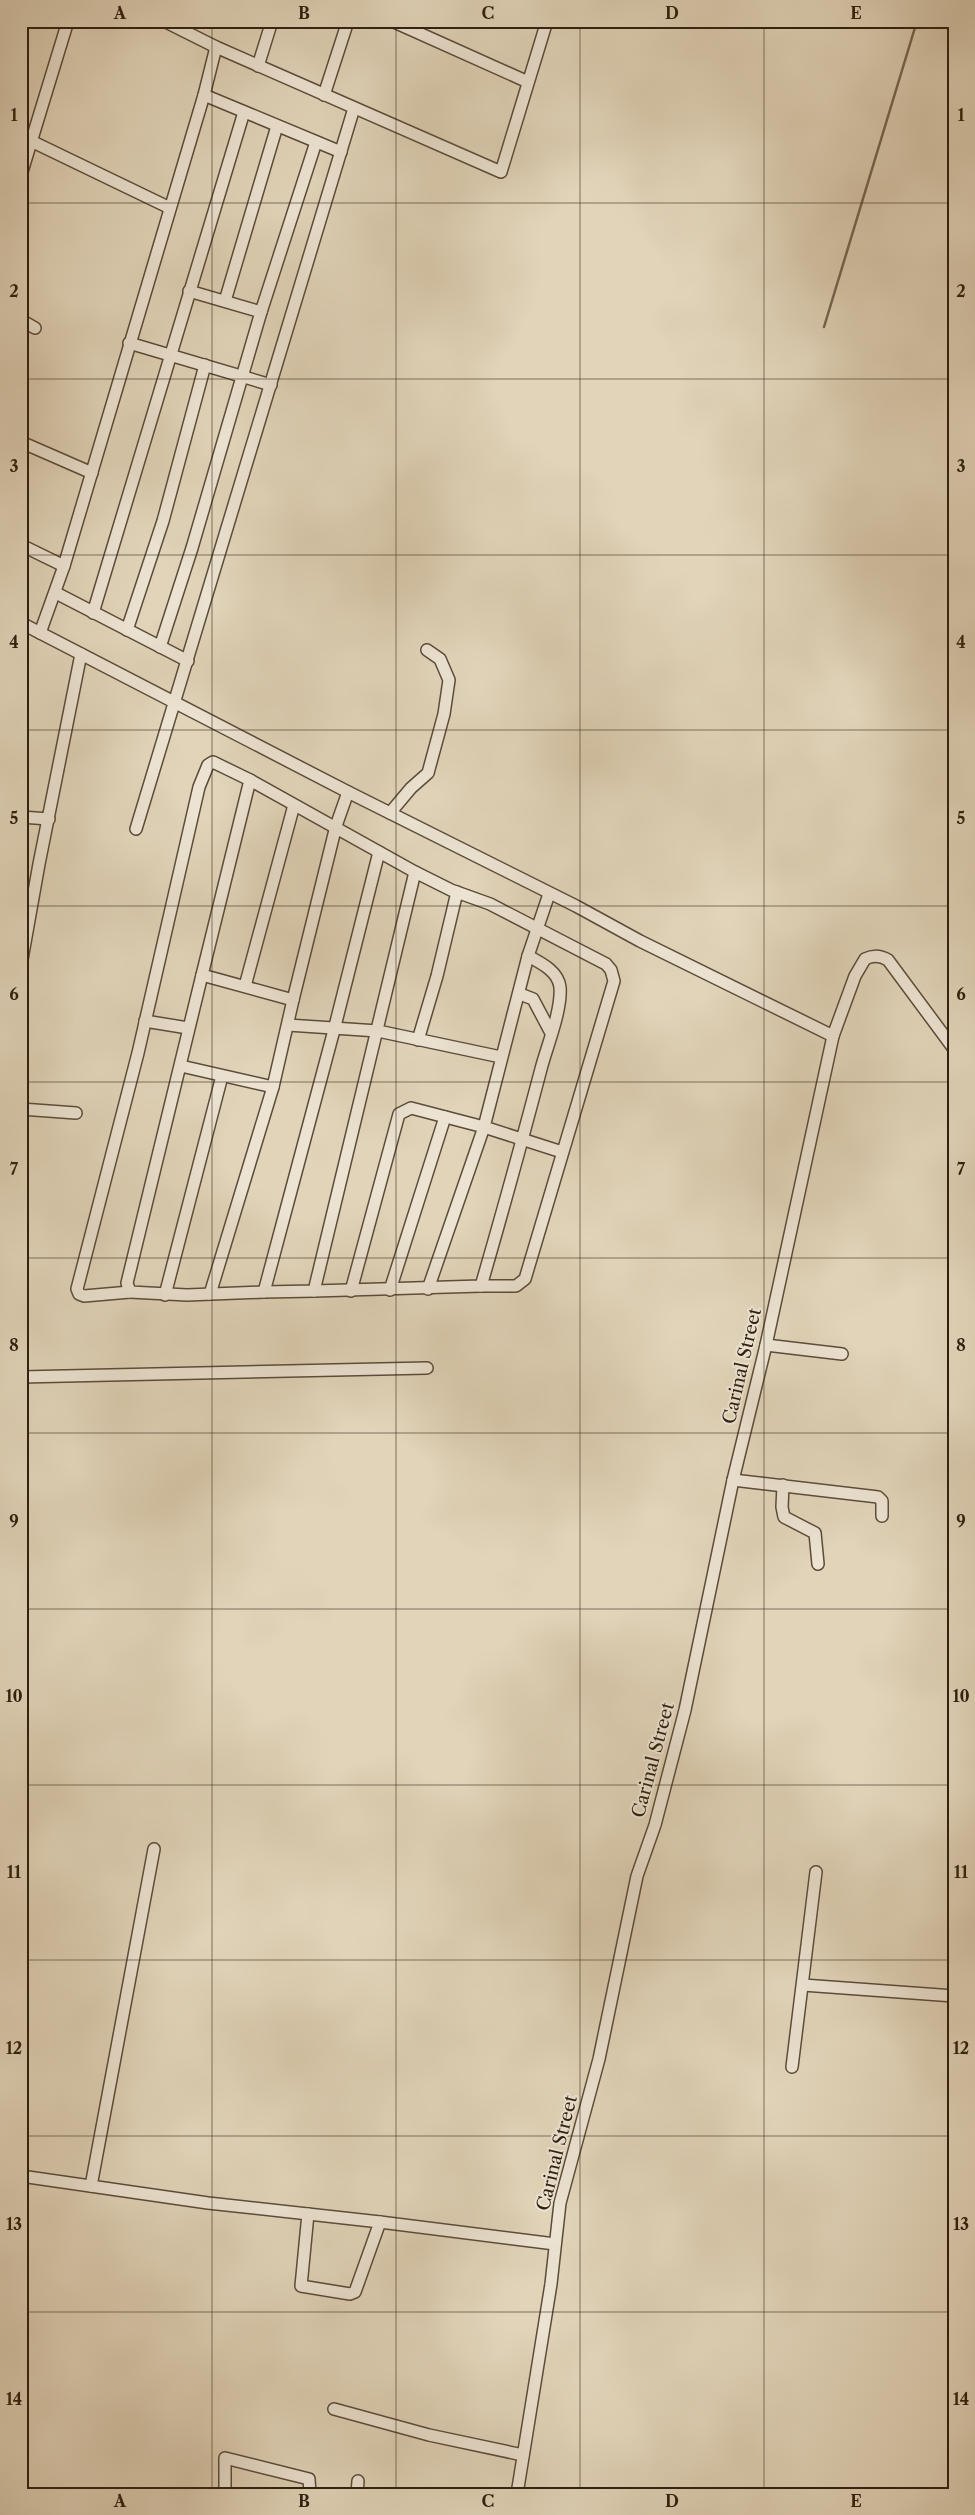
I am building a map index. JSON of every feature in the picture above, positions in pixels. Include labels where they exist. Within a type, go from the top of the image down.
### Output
[{"type":"street","points":[[21,175],[68,21]]},
{"type":"street","points":[[164,21],[258,66],[501,172],[547,21]]},
{"type":"street","points":[[258,66],[272,21]]},
{"type":"street","points":[[324,95],[348,21]]},
{"type":"street","points":[[392,21],[528,82]]},
{"type":"street","points":[[40,633],[56,593],[204,95],[216,47]]},
{"type":"street","points":[[204,95],[341,152]]},
{"type":"street","points":[[136,829],[354,108]]},
{"type":"street","points":[[94,613],[189,290],[244,112]]},
{"type":"street","points":[[225,301],[277,126]]},
{"type":"street","points":[[31,141],[170,208]]},
{"type":"street","points":[[160,647],[192,548],[261,312],[316,142]]},
{"type":"street","points":[[189,290],[261,312]]},
{"type":"street","points":[[21,320],[35,328]]},
{"type":"street","points":[[129,343],[205,366],[243,375],[271,385]]},
{"type":"street","points":[[127,630],[163,520],[205,366]]},
{"type":"street","points":[[21,442],[92,473]]},
{"type":"street","points":[[21,545],[64,566]]},
{"type":"street","points":[[56,593],[188,661]]},
{"type":"street","points":[[21,623],[348,792],[576,906],[640,941],[833,1036]]},
{"type":"street","points":[[390,813],[411,788],[428,773],[444,714],[448,696],[447,675],[440,659],[427,650]]},
{"type":"street","points":[[21,965],[81,654]]},
{"type":"street","points":[[213,762],[219,763],[250,780],[294,806],[336,826],[414,872],[457,892],[476,898],[606,964],[613,975],[614,981],[525,1279],[516,1286],[210,1294],[130,1292],[84,1296],[79,1294],[77,1289],[145,1021],[199,787],[208,765],[213,762]]},
{"type":"street","points":[[130,1292],[126,1283],[250,780]]},
{"type":"street","points":[[210,1294],[273,1087],[336,826],[348,792]]},
{"type":"street","points":[[245,986],[294,806]]},
{"type":"street","points":[[21,817],[49,820]]},
{"type":"street","points":[[264,1292],[379,852]]},
{"type":"street","points":[[314,1291],[378,1031],[414,872]]},
{"type":"street","points":[[418,1040],[437,976],[457,892]]},
{"type":"street","points":[[428,1289],[484,1127],[501,1057],[520,994],[528,956],[549,894]]},
{"type":"street","name":"Carinal Street","points":[[517,2494],[560,2203],[598,2059],[637,1876],[655,1825],[685,1710],[733,1480],[766,1345],[833,1036],[854,976],[864,959],[876,955],[888,960],[954,1049]]},
{"type":"street","points":[[481,1286],[523,1140],[551,1033],[560,988],[558,981],[546,966],[528,956]]},
{"type":"street","points":[[202,976],[293,1000]]},
{"type":"street","points":[[520,994],[533,999],[551,1033]]},
{"type":"street","points":[[145,1021],[188,1028]]},
{"type":"street","points":[[288,1025],[334,1030],[378,1031],[501,1057]]},
{"type":"street","points":[[181,1066],[273,1087]]},
{"type":"street","points":[[165,1294],[222,1076]]},
{"type":"street","points":[[351,1291],[399,1114],[410,1108],[484,1127],[562,1152]]},
{"type":"street","points":[[21,1109],[76,1114]]},
{"type":"street","points":[[390,1290],[445,1117]]},
{"type":"street","points":[[766,1345],[842,1354]]},
{"type":"street","points":[[21,1377],[427,1368]]},
{"type":"street","points":[[733,1480],[878,1497],[882,1501],[882,1516]]},
{"type":"street","points":[[783,1485],[783,1513],[787,1520],[815,1533],[818,1564]]},
{"type":"street","points":[[91,2186],[154,1849]]},
{"type":"street","points":[[792,2067],[816,1872]]},
{"type":"street","points":[[803,1985],[954,1996]]},
{"type":"street","points":[[21,2176],[208,2203],[555,2244]]},
{"type":"street","points":[[308,2214],[301,2286],[350,2294],[355,2292],[380,2222]]},
{"type":"street","points":[[334,2409],[429,2435],[523,2455]]},
{"type":"street","points":[[225,2494],[225,2458],[309,2479],[310,2494]]},
{"type":"street","points":[[357,2494],[358,2481]]},
{"type":"waterway","points":[[824,327],[917,21]]}]
